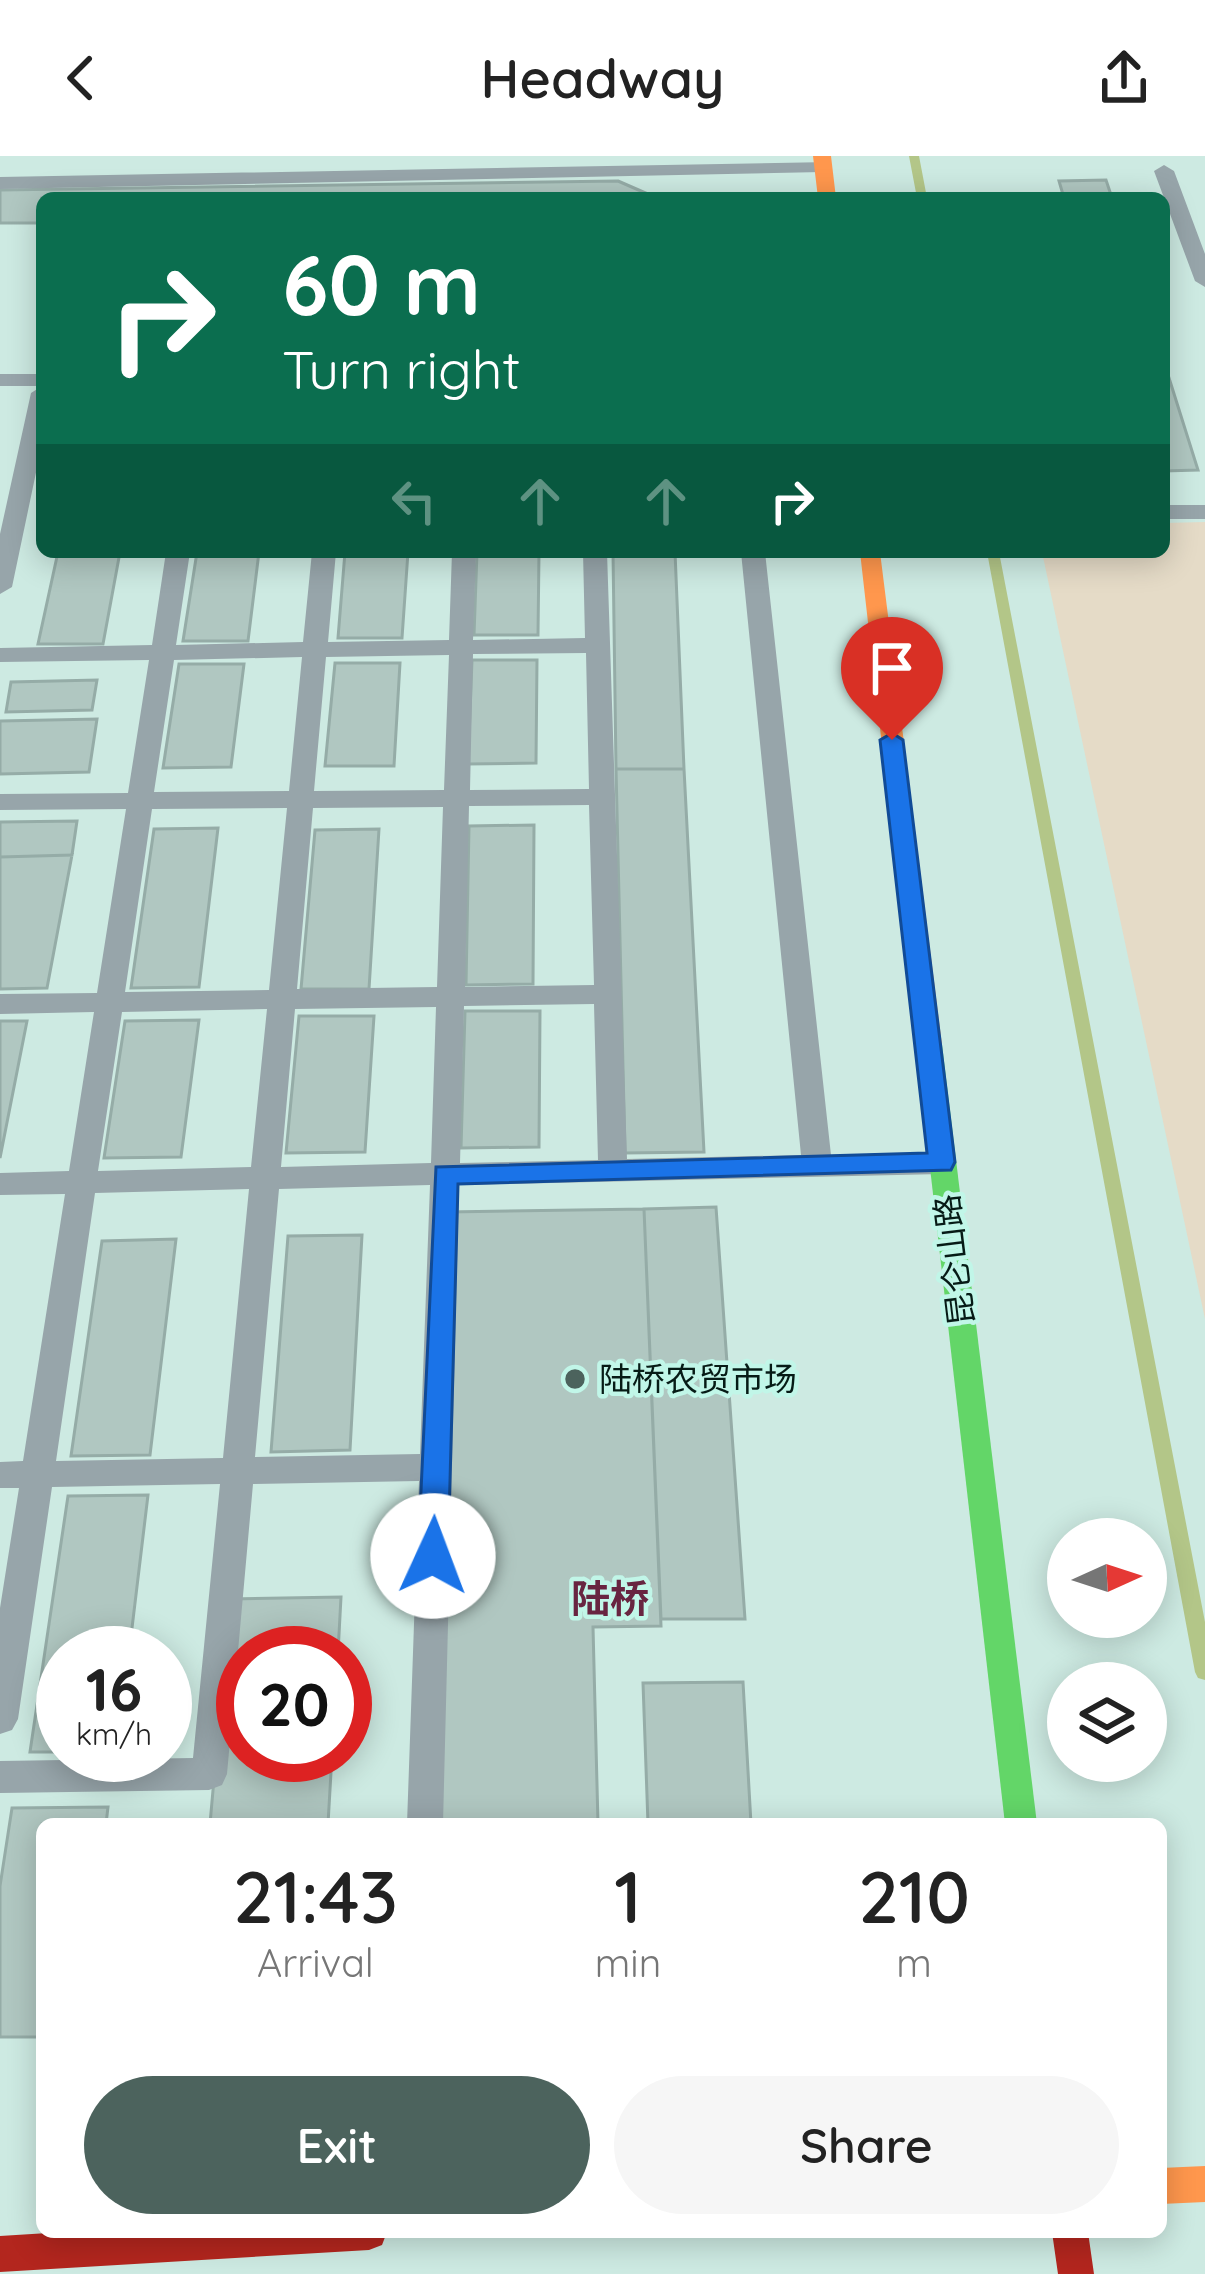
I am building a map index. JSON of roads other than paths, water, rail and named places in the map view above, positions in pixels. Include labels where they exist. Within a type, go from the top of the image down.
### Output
[{"type":"street","points":[[823,161],[826,192]]},
{"type":"street","name":"昆仑山路","points":[[871,558],[1020,1818]]},
{"type":"street","points":[[1167,2186],[1205,2184]]},
{"type":"street","points":[[0,2254],[269,2238]]},
{"type":"street","points":[[1071,2238],[1076,2274]]},
{"type":"lane","points":[[63,182],[68,156]]},
{"type":"lane","points":[[0,183],[714,169],[823,161]]},
{"type":"lane","points":[[714,169],[716,192]]},
{"type":"lane","points":[[1164,171],[1205,281]]},
{"type":"lane","points":[[0,380],[36,380]]},
{"type":"lane","points":[[0,587],[7,521],[36,415]]},
{"type":"lane","points":[[1170,512],[1205,512]]},
{"type":"lane","points":[[0,1719],[177,558]]},
{"type":"lane","points":[[0,1777],[209,1774],[323,558]]},
{"type":"lane","points":[[425,1818],[464,558]]},
{"type":"lane","points":[[595,558],[614,1170]]},
{"type":"lane","points":[[754,558],[817,1165]]},
{"type":"lane","points":[[0,655],[597,645]]},
{"type":"lane","points":[[0,802],[602,797]]},
{"type":"lane","points":[[0,1004],[608,994]]},
{"type":"lane","points":[[0,1184],[942,1162]]},
{"type":"lane","points":[[0,1475],[436,1467]]},
{"type":"waterway","points":[[914,156],[921,192]]},
{"type":"waterway","points":[[994,558],[1205,1672]]},
{"type":"place","name":"陆桥农贸市场","points":[[575,1379]]},
{"type":"district","name":"陆桥","points":[[610,1599]]}]
